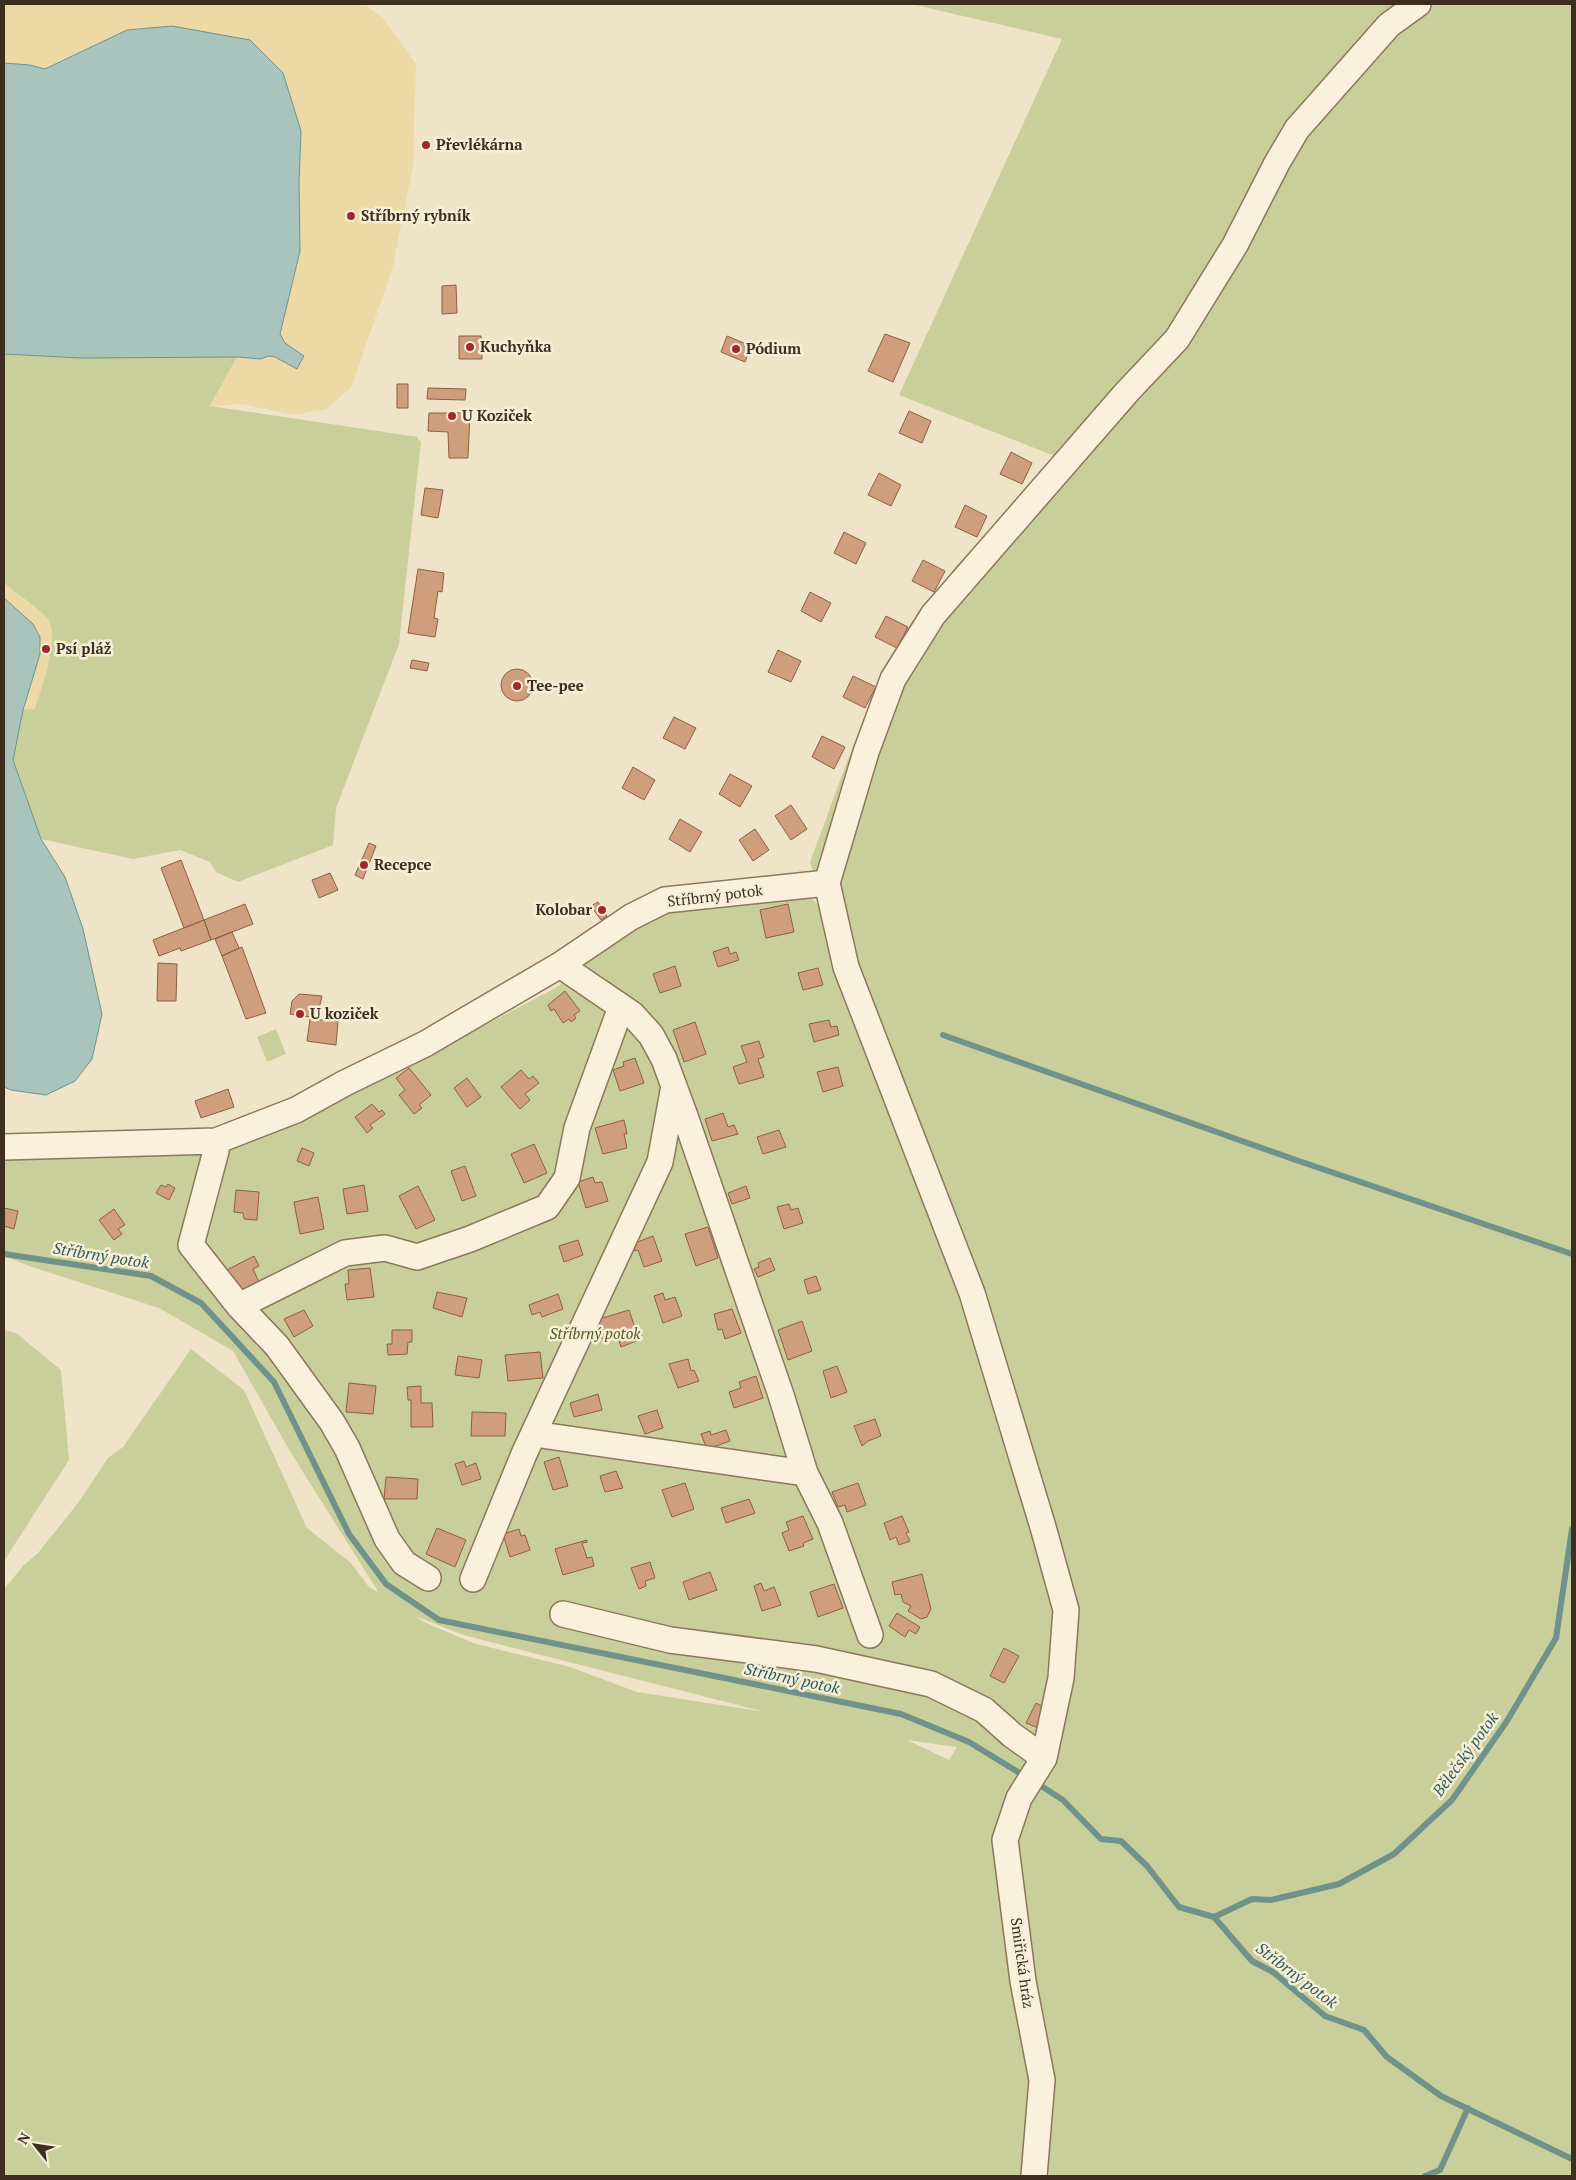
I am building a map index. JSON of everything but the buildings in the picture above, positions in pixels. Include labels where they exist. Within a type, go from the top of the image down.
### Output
[{"type":"lane","points":[[564,1614],[670,1640],[816,1659],[931,1684],[984,1710],[1012,1735],[1044,1758],[1061,1678],[1066,1610],[1043,1527],[972,1293],[846,967],[827,883],[866,752],[893,679],[933,615],[1127,392],[1176,339],[1235,245],[1277,163],[1297,129],[1388,26],[1418,4]]},
{"type":"lane","name":"Stříbrný potok","points":[[4,1147],[216,1141],[296,1110],[345,1083],[425,1044],[560,964],[631,918],[665,900],[827,883]]},
{"type":"lane","points":[[560,964],[632,1014],[651,1035],[674,1086],[781,1395],[805,1473],[830,1523],[870,1635]]},
{"type":"lane","points":[[239,1306],[345,1253],[385,1248],[417,1257],[470,1240],[547,1207],[567,1178],[577,1128],[621,1007]]},
{"type":"lane","points":[[473,1579],[529,1444],[660,1162],[674,1086]]},
{"type":"lane","points":[[216,1141],[216,1151],[191,1245],[239,1306],[277,1346],[332,1422],[347,1448],[387,1539],[404,1563],[428,1578]]},
{"type":"lane","points":[[529,1444],[805,1473]]},
{"type":"lane","name":"Smiřická hráz","points":[[1034,2176],[1042,2080],[1024,1981],[1005,1840],[1019,1798],[1044,1758]]},
{"type":"green space","points":[[911,4],[1572,4],[1572,2176],[4,2176],[4,1589],[23,1566],[38,1553],[78,1503],[108,1458],[123,1447],[191,1349],[244,1390],[307,1528],[351,1563],[369,1587],[379,1593],[291,1453],[233,1351],[159,1308],[29,1266],[4,1256],[4,1158],[231,1145],[393,1074],[559,986],[615,933],[681,908],[799,896],[812,899],[826,912],[810,862],[848,759],[888,670],[955,567],[1060,458],[899,395],[1062,39]],"holes":[[[415,1616],[463,1635],[765,1712],[637,1692],[570,1667],[473,1643],[424,1622]],[[907,1740],[956,1747],[957,1747],[949,1760]]]},
{"type":"green space","points":[[4,351],[81,358],[237,357],[210,406],[418,437],[418,440],[421,441],[399,644],[336,808],[333,845],[238,882],[216,872],[210,862],[180,850],[133,859],[41,839],[11,756],[20,706],[26,707],[46,617],[4,583]]},
{"type":"green space","points":[[276,1029],[286,1054],[267,1062],[257,1037]]},
{"type":"green space","points":[[4,1330],[16,1333],[61,1370],[69,1460],[4,1561]]},
{"type":"sand","name":"Stříbrný rybník","points":[[4,4],[364,4],[383,18],[416,64],[413,166],[392,270],[351,388],[326,409],[294,415],[242,404],[210,406],[237,357],[261,359],[268,356],[275,357],[297,369],[280,334],[300,251],[299,182],[301,131],[127,30],[45,69],[30,65],[4,63]]},
{"type":"sand","name":"Psí pláž","points":[[4,583],[31,603],[46,617],[51,625],[52,648],[35,709],[23,710],[40,654],[33,624],[4,598]]},
{"type":"water","points":[[172,26],[250,40],[283,73],[301,131],[299,182],[300,251],[280,334],[285,343],[304,356],[297,369],[275,357],[268,356],[261,359],[237,357],[81,358],[4,354],[4,63],[30,65],[45,69],[127,30]]},
{"type":"water","points":[[4,598],[33,624],[40,637],[40,654],[23,710],[13,760],[41,839],[65,877],[83,929],[102,1014],[92,1059],[75,1081],[46,1095],[11,1090],[4,1087]]},
{"type":"waterway","points":[[943,1035],[1293,1159],[1572,1254]]},
{"type":"waterway","name":"Stříbrný potok","points":[[4,1254],[151,1276],[201,1303],[274,1382],[349,1534],[386,1584],[439,1620],[901,1714],[969,1742],[1026,1777]]},
{"type":"waterway","name":"Bělečský potok","points":[[1214,1917],[1252,1899],[1271,1900],[1339,1884],[1394,1854],[1452,1800],[1507,1721],[1556,1638],[1572,1529]]},
{"type":"waterway","name":"Stříbrný potok","points":[[1035,1782],[1063,1800],[1101,1839],[1121,1841],[1147,1866],[1179,1907],[1214,1917],[1252,1961],[1273,1972],[1325,2016],[1364,2030],[1387,2057],[1441,2096],[1572,2159]]},
{"type":"waterway","points":[[1425,2176],[1440,2170],[1468,2108]]},
{"type":"place","name":"Převlékárna","points":[[426,145]]},
{"type":"place","name":"Stříbrný rybník","points":[[351,216]]},
{"type":"place","name":"Kuchyňka","points":[[470,347]]},
{"type":"place","name":"Pódium","points":[[736,349]]},
{"type":"place","name":"U Koziček","points":[[452,416]]},
{"type":"place","name":"Psí pláž","points":[[46,649]]},
{"type":"place","name":"Tee-pee","points":[[517,686]]},
{"type":"place","name":"Recepce","points":[[364,865]]},
{"type":"place","name":"Kolobar","points":[[602,910]]},
{"type":"place","name":"U koziček","points":[[300,1014]]}]
